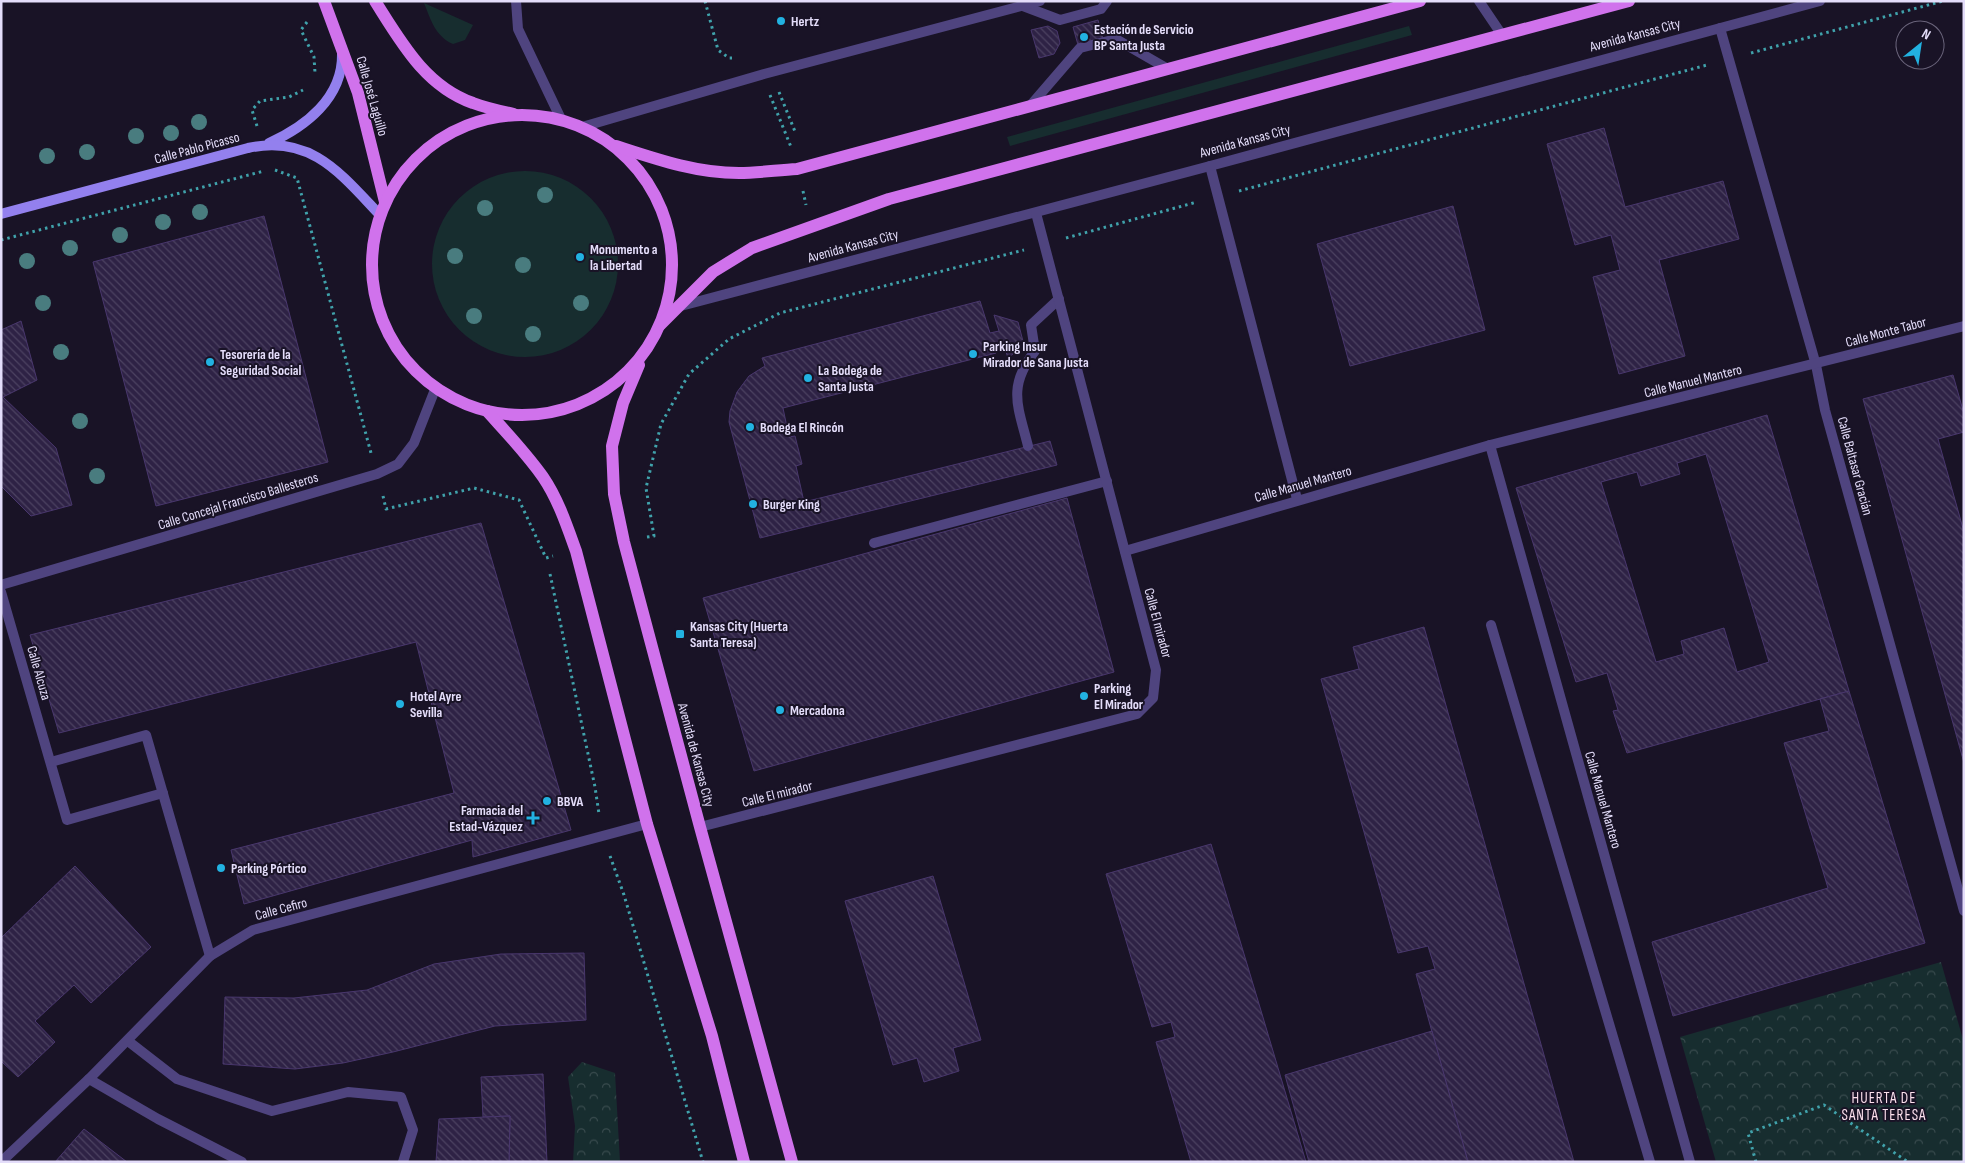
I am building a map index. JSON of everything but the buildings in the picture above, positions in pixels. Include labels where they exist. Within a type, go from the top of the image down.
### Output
[{"type":"main road","name":"Calle José Laguillo","points":[[324,1],[358,93],[385,202]]},
{"type":"main road","points":[[375,1],[410,54],[442,88],[472,103],[516,115],[561,119],[582,127],[613,146],[640,173],[662,210],[671,238],[674,267],[667,308],[644,356],[624,377],[604,392],[577,406],[516,416],[487,411],[463,404],[436,387],[412,366],[397,347],[379,311],[372,279],[373,247],[380,215],[385,202],[400,177],[415,159],[443,138],[466,125],[516,115]]},
{"type":"main road","points":[[613,146],[669,164],[709,171],[739,173],[797,169],[1420,1]]},
{"type":"main road","name":"Avenida Kansas City","points":[[660,325],[713,272],[752,248],[889,199],[1629,1]]},
{"type":"main road","points":[[264,145],[288,134],[314,115],[328,100],[336,88],[340,73],[342,48]]},
{"type":"main road","name":"Calle Pablo Picasso","points":[[1,214],[264,145],[282,144],[299,148],[320,158],[338,172],[380,215]]},
{"type":"main road","name":"Avenida de Kansas City","points":[[644,356],[623,403],[612,446],[614,494],[624,542],[792,1162]]},
{"type":"main road","points":[[487,411],[544,478],[561,511],[576,551],[647,824],[712,1036],[744,1162]]},
{"type":"street","points":[[516,1],[518,29],[561,119]]},
{"type":"street","points":[[582,127],[764,74],[1040,1]]},
{"type":"street","points":[[1023,6],[1060,20],[1101,9],[1107,1]]},
{"type":"street","points":[[1479,1],[1502,35]]},
{"type":"street","name":"Avenida Kansas City","points":[[676,307],[1036,213],[1820,1]]},
{"type":"street","name":"Calle Baltasar Gracián","points":[[1720,28],[1816,365],[1825,410],[1964,911]]},
{"type":"street","points":[[1030,106],[1080,48],[1116,39],[1168,69]]},
{"type":"street","points":[[1210,166],[1297,499]]},
{"type":"street","name":"Calle El mirador","points":[[700,827],[1136,714],[1153,698],[1156,670],[1036,213]]},
{"type":"street","points":[[1028,446],[1018,404],[1017,384],[1023,366],[1035,351],[1031,325],[1059,299]]},
{"type":"street","name":"Calle Monte Tabor","points":[[1816,365],[1964,326]]},
{"type":"street","name":"Calle Manuel Mantero","points":[[1125,551],[1297,499],[1490,445],[1816,365]]},
{"type":"street","name":"Calle Concejal Francisco Ballesteros","points":[[1,585],[377,474],[398,464],[414,444],[436,387]]},
{"type":"street","name":"Calle Manuel Mantero","points":[[1490,445],[1690,1162]]},
{"type":"street","points":[[874,543],[1107,481]]},
{"type":"street","name":"Calle Alcuza","points":[[1,592],[67,820],[163,793]]},
{"type":"street","points":[[1491,624],[1650,1162]]},
{"type":"street","points":[[50,762],[146,735],[210,956]]},
{"type":"street","name":"Calle Cefiro","points":[[1,1162],[128,1041],[210,956],[253,930],[647,824]]},
{"type":"street","points":[[128,1041],[177,1079],[272,1111],[348,1092],[401,1097],[413,1130],[403,1162]]},
{"type":"street","points":[[89,1079],[158,1119],[242,1162]]},
{"type":"path","points":[[705,1],[718,50],[729,58],[738,56]]},
{"type":"path","points":[[1765,49],[1943,1]]},
{"type":"path","points":[[303,24],[301,30],[314,57],[315,76]]},
{"type":"path","points":[[1232,193],[1707,65]]},
{"type":"path","points":[[766,86],[788,134]]},
{"type":"path","points":[[252,110],[260,101],[289,97],[304,89]]},
{"type":"path","points":[[778,89],[796,134]]},
{"type":"path","points":[[1,240],[272,169],[298,178],[368,445]]},
{"type":"path","points":[[1063,239],[1202,201]]},
{"type":"path","points":[[654,536],[646,488],[660,424],[689,374],[729,339],[780,313],[1030,248]]},
{"type":"path","points":[[386,509],[474,488],[519,500],[546,558]]},
{"type":"path","points":[[550,574],[595,787],[599,817]]},
{"type":"path","points":[[613,865],[624,895],[703,1162]]},
{"type":"path","points":[[1756,1162],[1748,1133],[1824,1104],[1908,1162]]},
{"type":"green space","points":[[424,3],[473,25],[465,40],[453,44],[442,37],[434,27]]},
{"type":"green space","points":[[1409,26],[1412,35],[1010,146],[1007,137]]},
{"type":"green space","points":[[525,171],[543,173],[560,178],[577,187],[591,198],[602,212],[611,229],[616,246],[618,264],[616,282],[611,299],[602,316],[591,330],[577,341],[560,350],[543,355],[525,357],[507,355],[490,350],[473,341],[459,330],[448,316],[439,299],[434,282],[432,264],[434,246],[439,229],[448,212],[459,198],[473,187],[490,178],[507,173]]},
{"type":"green space","points":[[1941,962],[1964,1043],[1964,1162],[1716,1162],[1680,1037]]},
{"type":"green space","points":[[582,1062],[615,1073],[620,1162],[573,1162],[575,1126],[568,1077]]},
{"type":"place","name":"Hertz","points":[[781,21]]},
{"type":"place","name":"Estación de Servicio BP Santa Justa","points":[[1084,37]]},
{"type":"place","name":"Monumento a la Libertad","points":[[580,257]]},
{"type":"place","name":"Parking Insur Mirador de Sana Justa","points":[[973,354]]},
{"type":"place","name":"Tesorería de la Seguridad Social","points":[[210,362]]},
{"type":"place","name":"La Bodega de Santa Justa","points":[[808,378]]},
{"type":"place","name":"Bodega El Rincón","points":[[750,427]]},
{"type":"place","name":"Burger King","points":[[753,504]]},
{"type":"place","name":"Kansas City (Huerta Santa Teresa)","points":[[680,634]]},
{"type":"place","name":"Parking El Mirador","points":[[1084,696]]},
{"type":"place","name":"Hotel Ayre Sevilla","points":[[400,704]]},
{"type":"place","name":"Mercadona","points":[[780,710]]},
{"type":"place","name":"BBVA","points":[[547,801]]},
{"type":"place","name":"Farmacia del Estad-Vázquez","points":[[533,818]]},
{"type":"place","name":"Parking Pórtico","points":[[221,868]]},
{"type":"district","name":"HUERTA DE SANTA TERESA","points":[[1884,1106]]}]
